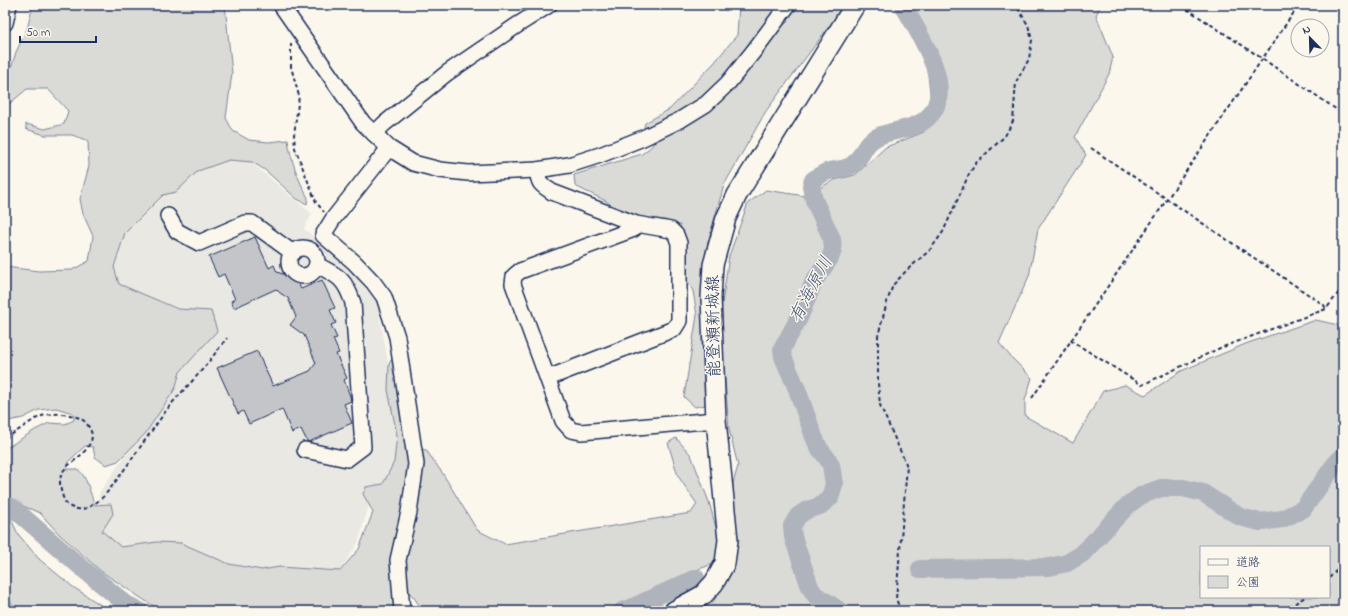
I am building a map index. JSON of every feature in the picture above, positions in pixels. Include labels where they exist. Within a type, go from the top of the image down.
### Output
[{"type":"main road","name":"能登瀬新城線","points":[[674,611],[703,595],[714,583],[725,563],[728,540],[716,420],[711,297],[713,266],[726,218],[737,195],[855,5]]},
{"type":"street","points":[[5,24],[9,5]]},
{"type":"street","points":[[281,5],[364,123],[389,148],[413,163],[440,170],[468,172],[537,170],[569,165],[600,155],[643,138],[680,120],[706,104],[728,83],[754,52],[788,5]]},
{"type":"street","points":[[374,134],[384,124],[447,74],[549,5]]},
{"type":"street","points":[[305,450],[347,459],[363,447],[353,303],[348,289],[340,278],[315,258],[305,248],[301,248],[290,256],[290,265],[294,273],[308,276],[312,273],[315,258],[323,235],[333,219],[389,148]]},
{"type":"street","points":[[537,170],[538,180],[552,192],[636,224],[671,230],[676,235],[679,243],[679,321],[674,329],[548,378]]},
{"type":"street","points":[[168,216],[177,231],[199,243],[245,223],[252,223],[293,253]]},
{"type":"street","points":[[636,224],[634,229],[520,271],[514,276],[513,284],[563,421],[571,430],[581,432],[716,420]]},
{"type":"street","points":[[323,235],[354,262],[373,282],[384,297],[396,337],[416,464],[409,512],[398,560],[402,611]]},
{"type":"path","points":[[901,611],[896,599],[907,466],[880,405],[878,383],[878,336],[886,302],[893,285],[906,270],[930,250],[943,232],[969,174],[976,163],[1005,136],[1013,122],[1016,82],[1029,59],[1032,40],[1028,25],[1016,5]]},
{"type":"path","points":[[1181,5],[1343,114]]},
{"type":"path","points":[[1032,398],[1299,5]]},
{"type":"path","points":[[297,29],[292,35],[291,48],[291,67],[299,96],[294,135],[295,148],[316,202],[333,219]]},
{"type":"path","points":[[1091,148],[1324,305],[1326,309]]},
{"type":"path","points":[[1070,340],[1142,385],[1220,348],[1326,309],[1343,287]]},
{"type":"path","points":[[5,438],[41,416],[50,414],[69,415],[79,417],[84,420],[91,429],[92,436],[90,443],[85,451],[61,473],[59,481],[60,491],[64,502],[71,508],[82,510],[91,506],[102,498],[144,443],[163,414],[196,377],[227,338]]},
{"type":"path","points":[[1330,577],[1343,564]]},
{"type":"path","points":[[1283,611],[1303,598]]},
{"type":"shaded area","points":[[226,146],[238,151],[312,214],[304,229],[340,258],[377,302],[403,444],[390,480],[372,495],[358,543],[337,575],[257,574],[120,550],[100,536],[99,493],[169,393],[202,317],[117,285],[110,268],[120,236],[164,192]]},
{"type":"green space","points":[[33,5],[225,5],[232,73],[226,118],[233,131],[249,140],[268,142],[288,140],[295,170],[308,198],[307,204],[297,199],[265,170],[252,162],[229,160],[198,171],[176,192],[163,195],[125,233],[114,267],[119,284],[178,309],[211,311],[217,331],[180,372],[175,389],[145,434],[118,461],[106,465],[95,457],[93,447],[85,446],[70,460],[66,469],[76,469],[80,471],[86,480],[95,505],[111,504],[113,514],[102,531],[121,547],[157,542],[181,543],[229,564],[262,570],[279,567],[340,571],[359,549],[373,512],[363,494],[366,487],[383,484],[394,462],[397,435],[388,390],[389,364],[395,353],[411,447],[426,450],[443,474],[477,530],[505,544],[691,513],[697,504],[678,476],[668,443],[676,438],[691,455],[709,502],[718,535],[717,555],[713,564],[688,573],[611,609],[590,611],[423,611],[404,586],[395,589],[393,611],[163,611],[102,572],[59,534],[40,513],[9,500],[5,503],[5,449],[49,423],[65,424],[74,420],[73,413],[56,408],[39,410],[23,418],[8,421],[5,396],[5,267],[39,271],[72,270],[89,261],[93,236],[83,214],[80,199],[89,166],[88,141],[72,135],[45,135],[26,129],[26,124],[45,129],[64,124],[68,111],[48,89],[27,89],[9,104],[5,99],[5,88],[16,52],[27,29]]},
{"type":"green space","points":[[739,5],[842,5],[833,21],[766,111],[724,185],[706,249],[702,340],[705,405],[695,407],[684,397],[697,315],[693,291],[684,276],[687,247],[680,225],[665,220],[624,215],[606,201],[575,186],[574,175],[642,154],[653,145],[644,127],[645,123],[670,109],[714,63],[737,35]]},
{"type":"green space","points":[[905,5],[1101,5],[1096,15],[1113,57],[1109,74],[1075,137],[1086,155],[1038,229],[1029,276],[999,343],[1032,378],[1025,400],[1025,416],[1073,443],[1103,391],[1125,385],[1145,395],[1181,371],[1248,343],[1316,320],[1338,325],[1341,345],[1343,346],[1343,611],[700,611],[714,601],[735,557],[733,483],[738,466],[729,429],[720,318],[729,256],[748,203],[766,190],[805,196],[834,180],[855,175],[886,147],[924,132],[931,101],[926,58]]},
{"type":"green space","points":[[5,511],[10,517],[18,534],[39,559],[73,587],[110,611],[17,611],[5,594]]},
{"type":"building","points":[[255,237],[269,268],[274,265],[277,272],[294,279],[301,289],[322,280],[335,308],[330,310],[336,323],[331,325],[337,338],[333,339],[339,353],[336,354],[347,378],[344,380],[351,401],[344,404],[352,423],[309,442],[301,429],[292,433],[282,409],[249,424],[243,411],[238,414],[217,368],[257,351],[273,386],[310,371],[316,363],[304,335],[290,325],[296,317],[288,298],[276,289],[234,308],[231,301],[235,299],[224,274],[218,277],[209,257]]},
{"type":"waterway","name":"有海原川","points":[[840,611],[815,595],[810,587],[793,537],[792,526],[798,516],[807,510],[820,506],[830,498],[834,484],[831,465],[819,448],[814,437],[797,389],[783,357],[782,349],[799,318],[814,281],[830,258],[833,250],[832,239],[814,200],[811,186],[813,180],[826,172],[846,168],[852,165],[856,162],[866,146],[873,139],[884,134],[914,126],[925,120],[935,108],[939,95],[938,79],[926,47],[903,5]]},
{"type":"waterway","points":[[920,569],[1049,567],[1067,563],[1082,554],[1128,505],[1142,495],[1161,488],[1183,488],[1203,493],[1240,517],[1260,522],[1282,519],[1303,509],[1338,460],[1343,456]]},
{"type":"waterway","points":[[12,507],[126,604],[140,611]]},
{"type":"waterway","points":[[622,611],[696,578]]}]
